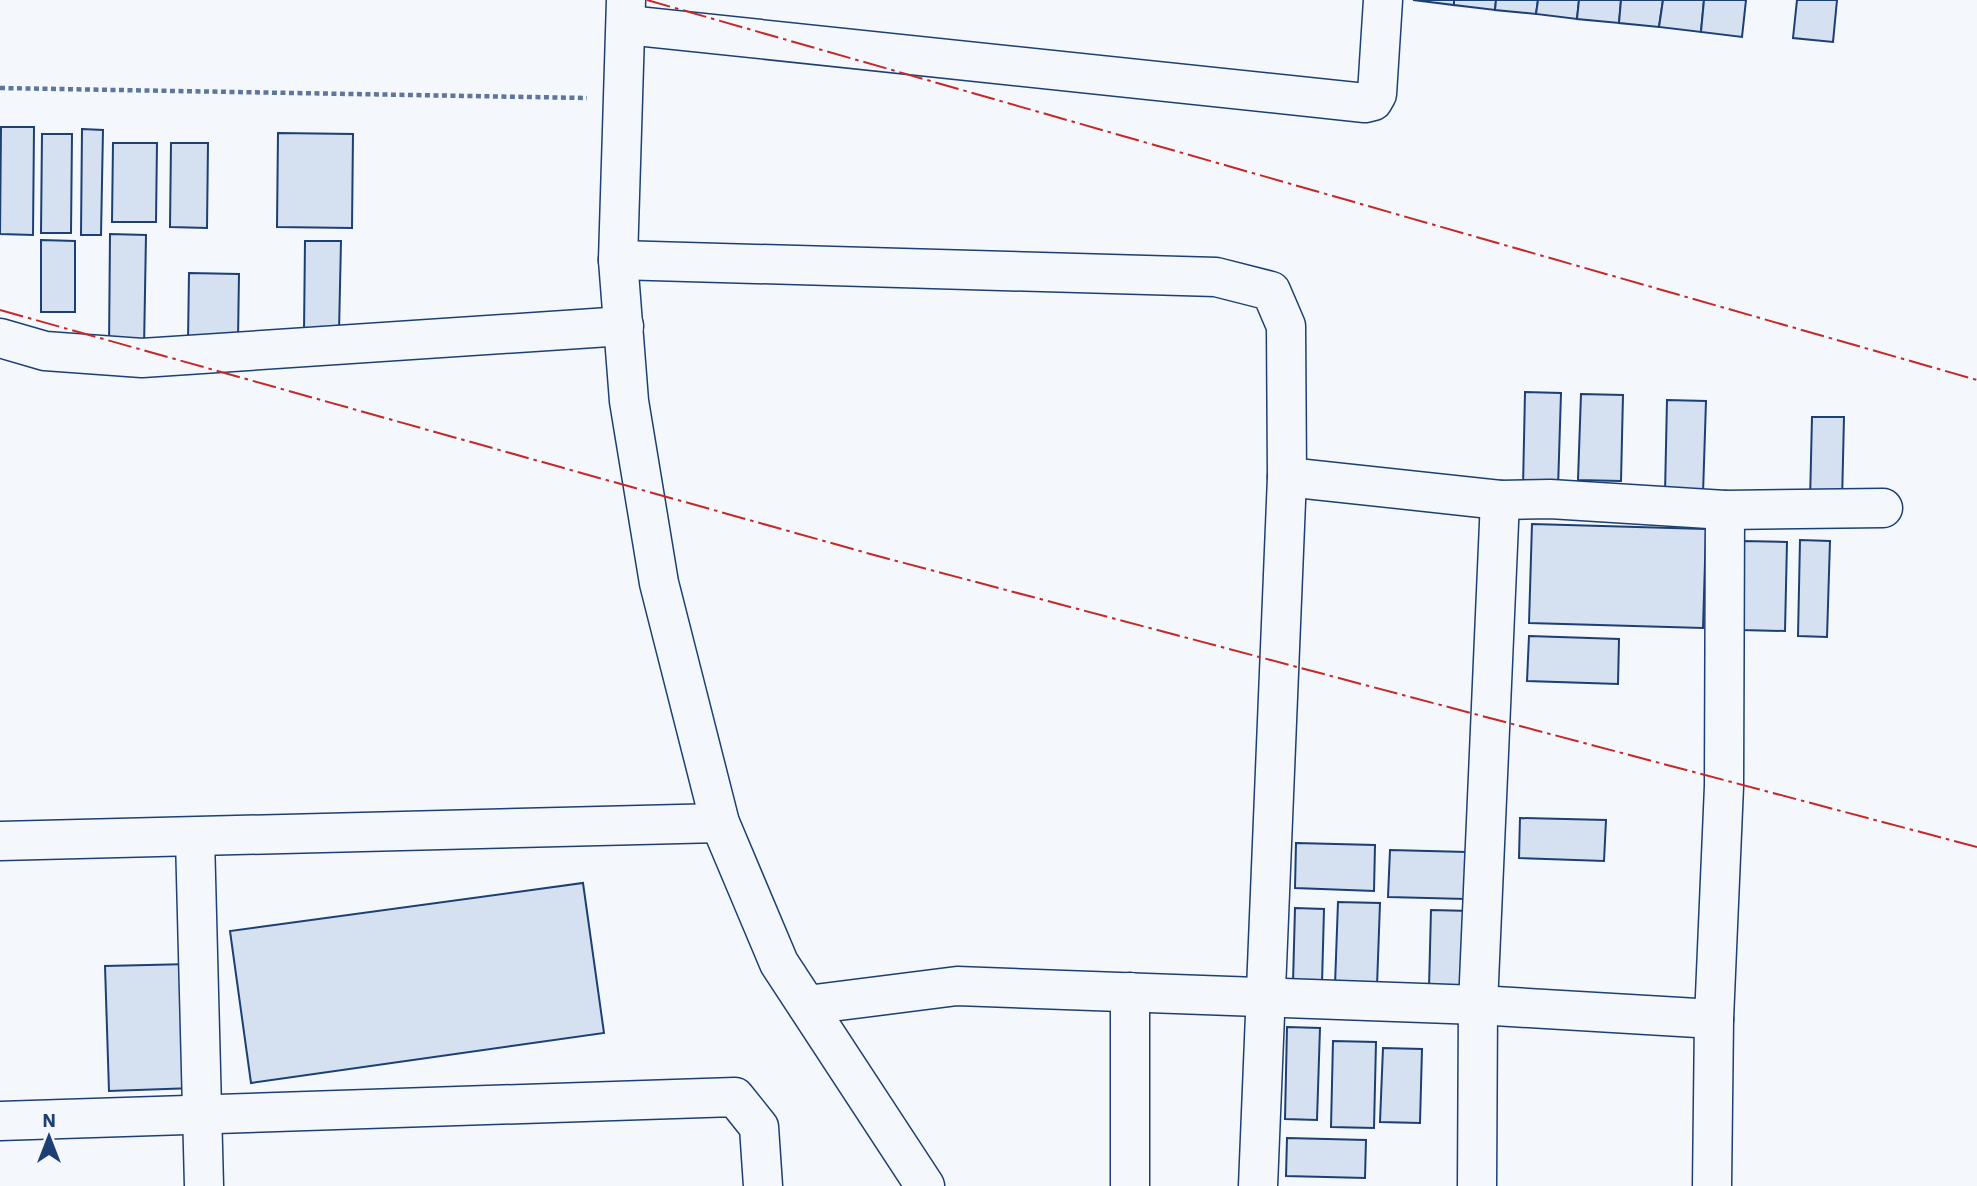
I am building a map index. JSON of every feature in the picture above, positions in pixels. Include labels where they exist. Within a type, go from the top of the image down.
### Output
[{"type":"street","points":[[925,1186],[779,963],[720,823],[659,583],[629,401],[618,260],[621,98],[627,12],[1365,103],[1373,101],[1377,94],[1383,0]]},
{"type":"street","points":[[618,260],[1216,277],[1271,291],[1286,327],[1287,477],[1258,1186]]},
{"type":"street","points":[[0,338],[45,351],[142,358],[624,327]]},
{"type":"street","points":[[1287,477],[1500,500],[1550,499],[1725,510],[1883,508]]},
{"type":"street","points":[[1476,1186],[1478,1005],[1500,500]]},
{"type":"street","points":[[1712,1186],[1714,1019],[1724,786],[1725,510]]},
{"type":"street","points":[[0,841],[720,823]]},
{"type":"street","points":[[195,838],[204,1186]]},
{"type":"street","points":[[807,1005],[957,986],[1478,1005],[1714,1019]]},
{"type":"street","points":[[1130,992],[1130,1186]]},
{"type":"street","points":[[0,1121],[735,1097],[759,1128],[763,1186]]},
{"type":"path","points":[[0,88],[621,98]]},
{"type":"building","points":[[1413,0],[1454,0],[1454,5]]},
{"type":"building","points":[[1454,0],[1496,0],[1495,10],[1454,5]]},
{"type":"building","points":[[1496,0],[1538,0],[1536,14],[1495,10]]},
{"type":"building","points":[[1538,0],[1579,0],[1577,19],[1536,14]]},
{"type":"building","points":[[1579,0],[1621,0],[1619,23],[1577,19]]},
{"type":"building","points":[[1621,0],[1663,0],[1659,27],[1619,23]]},
{"type":"building","points":[[1663,0],[1704,0],[1701,32],[1659,27]]},
{"type":"building","points":[[1704,0],[1746,0],[1742,37],[1701,32]]},
{"type":"building","points":[[1797,0],[1837,0],[1833,42],[1793,38]]},
{"type":"building","points":[[1,127],[34,127],[33,235],[0,234]]},
{"type":"building","points":[[82,129],[103,130],[101,235],[81,235]]},
{"type":"building","points":[[278,133],[353,134],[352,228],[277,227]]},
{"type":"building","points":[[42,134],[72,134],[71,233],[41,233]]},
{"type":"building","points":[[113,143],[157,143],[156,222],[112,222]]},
{"type":"building","points":[[171,143],[208,143],[207,228],[170,227]]},
{"type":"building","points":[[110,234],[146,235],[144,349],[109,348]]},
{"type":"building","points":[[41,240],[75,241],[75,312],[41,312]]},
{"type":"building","points":[[305,241],[341,241],[339,332],[304,332]]},
{"type":"building","points":[[189,273],[239,274],[238,340],[188,340]]},
{"type":"building","points":[[1525,392],[1561,393],[1558,488],[1523,487]]},
{"type":"building","points":[[1581,394],[1623,395],[1621,481],[1578,480]]},
{"type":"building","points":[[1667,400],[1706,401],[1703,494],[1665,493]]},
{"type":"building","points":[[1812,417],[1844,417],[1842,502],[1810,501]]},
{"type":"building","points":[[1532,524],[1706,529],[1703,628],[1529,623]]},
{"type":"building","points":[[1800,540],[1830,541],[1827,637],[1798,636]]},
{"type":"building","points":[[1743,541],[1787,542],[1785,631],[1741,630]]},
{"type":"building","points":[[1529,636],[1619,639],[1618,684],[1527,681]]},
{"type":"building","points":[[1520,818],[1606,820],[1604,861],[1519,858]]},
{"type":"building","points":[[1296,843],[1375,845],[1374,891],[1295,888]]},
{"type":"building","points":[[1390,850],[1467,852],[1466,899],[1388,897]]},
{"type":"building","points":[[583,883],[604,1033],[251,1083],[230,931]]},
{"type":"building","points":[[1338,902],[1380,903],[1377,986],[1335,985]]},
{"type":"building","points":[[1295,908],[1324,909],[1322,984],[1293,983]]},
{"type":"building","points":[[1431,910],[1471,911],[1469,989],[1429,988]]},
{"type":"building","points":[[190,964],[194,1088],[109,1091],[105,966]]},
{"type":"building","points":[[1287,1027],[1320,1028],[1317,1120],[1285,1119]]},
{"type":"building","points":[[1333,1041],[1376,1042],[1374,1128],[1331,1127]]},
{"type":"building","points":[[1383,1048],[1422,1049],[1420,1123],[1380,1122]]},
{"type":"building","points":[[1287,1138],[1366,1140],[1365,1178],[1286,1176]]},
{"type":"power","points":[[647,0],[1977,380]]},
{"type":"power","points":[[0,310],[874,555],[1977,847]]}]
